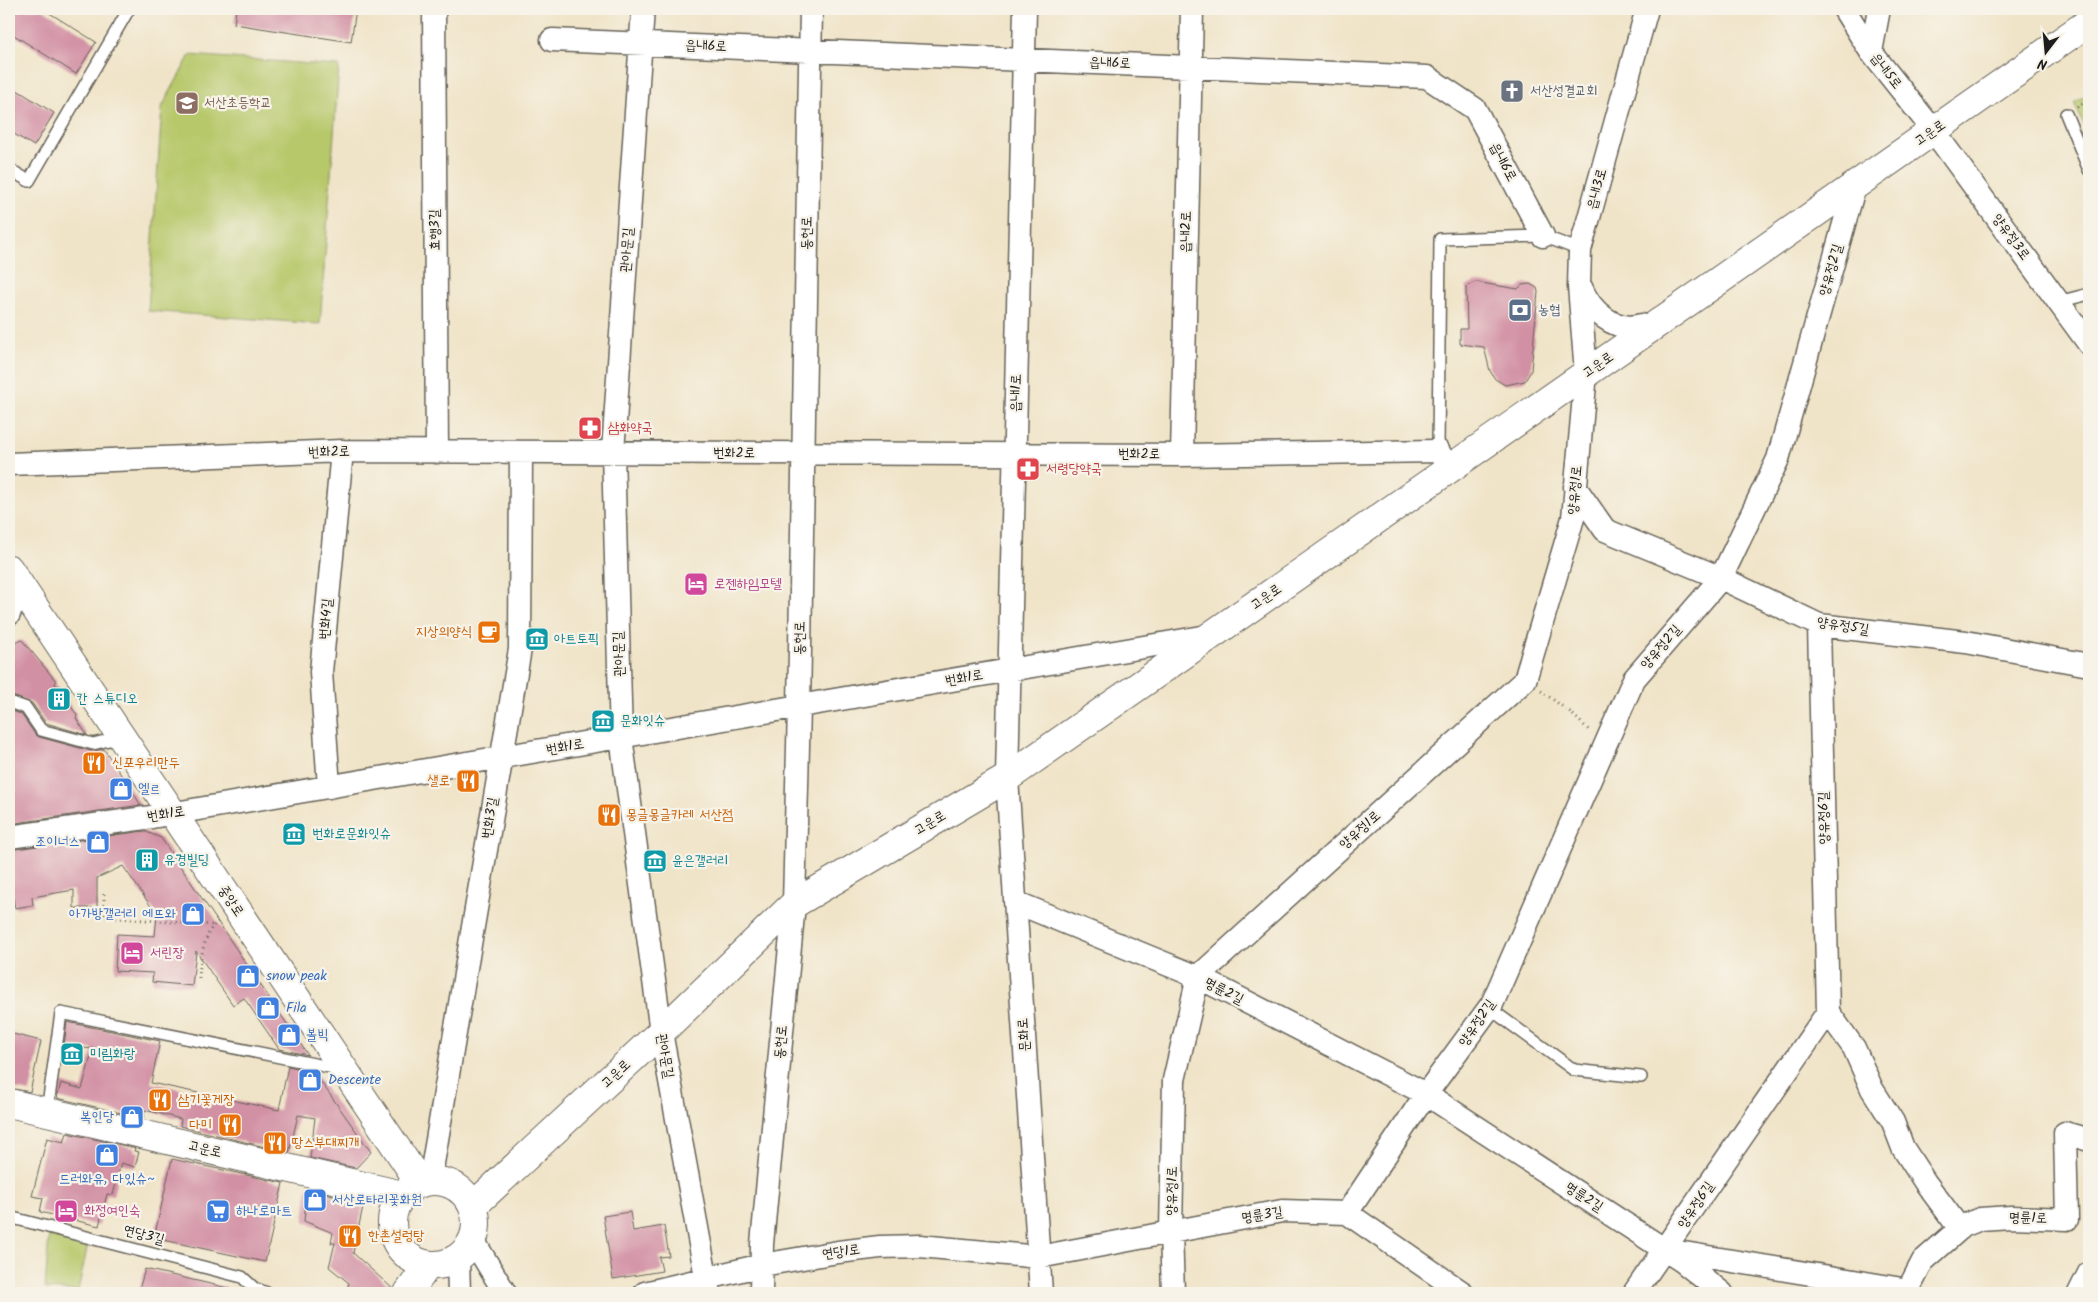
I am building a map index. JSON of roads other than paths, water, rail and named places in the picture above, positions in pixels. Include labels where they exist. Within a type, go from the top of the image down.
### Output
[{"type":"street","name":"효행3길","points":[[434,9],[437,452]]},
{"type":"street","name":"관아문길","points":[[643,9],[613,452],[622,737],[661,1032],[708,1286]]},
{"type":"street","name":"동헌로","points":[[762,1265],[762,1244],[794,904],[800,707],[811,9]]},
{"type":"street","name":"읍내1로","points":[[1007,778],[1025,9]]},
{"type":"street","name":"읍내2로","points":[[1182,454],[1189,67],[1192,9]]},
{"type":"street","name":"읍내3로","points":[[1586,373],[1579,282],[1580,250],[1647,9]]},
{"type":"street","name":"읍내5로","points":[[1844,9],[1871,52],[1933,130]]},
{"type":"street","points":[[1871,52],[1879,9]]},
{"type":"street","name":"고운로","points":[[9,1103],[417,1187],[443,1182],[456,1187],[466,1195],[473,1206],[661,1032],[794,904],[1007,778],[1209,636],[1444,459],[1586,373],[2089,22]]},
{"type":"street","name":"읍내6로","points":[[552,40],[1427,77],[1475,109],[1543,236]]},
{"type":"street","name":"양유정3로","points":[[1933,130],[2089,344]]},
{"type":"street","name":"양유정2길","points":[[1426,1094],[1490,1008],[1634,679],[1721,578],[1778,459],[1855,185]]},
{"type":"street","points":[[1579,282],[1590,306],[1602,317],[1624,326],[1641,325],[1646,331]]},
{"type":"street","name":"양유정1로","points":[[1173,1293],[1171,1231],[1174,1080],[1198,977],[1525,680],[1573,518],[1586,373]]},
{"type":"street","name":"번화2로","points":[[9,464],[342,451],[1182,454],[1444,459]]},
{"type":"street","name":"번화4길","points":[[329,787],[321,672],[342,451]]},
{"type":"street","name":"번화3길","points":[[417,1187],[520,649],[521,452]]},
{"type":"street","name":"양유정5길","points":[[1575,488],[1605,530],[1721,578],[1819,625],[1966,642],[2089,664]]},
{"type":"street","points":[[9,614],[14,577]]},
{"type":"street","name":"중앙로","points":[[14,577],[343,1070],[417,1187]]},
{"type":"street","name":"양유정6길","points":[[1634,1293],[1666,1250],[1828,1012],[1819,625]]},
{"type":"street","name":"번화1로","points":[[9,836],[172,813],[329,787],[1209,636]]},
{"type":"street","name":"문화로","points":[[1007,778],[1041,1293]]},
{"type":"street","name":"명륜2길","points":[[1015,902],[1198,977],[1426,1094],[1666,1250],[1722,1293]]},
{"type":"street","points":[[1828,1012],[1854,1048],[1872,1089],[1892,1122],[1903,1148],[1925,1182],[1960,1229]]},
{"type":"street","points":[[1426,1094],[1347,1212],[1463,1293]]},
{"type":"street","name":"명륜1로","points":[[1909,1292],[1923,1261],[1960,1229],[1980,1219],[2011,1217],[2068,1219],[2065,1132],[2089,1140]]},
{"type":"street","points":[[417,1187],[396,1205],[392,1216],[394,1236],[399,1247],[417,1262],[428,1265],[444,1264],[466,1249]]},
{"type":"street","points":[[459,1293],[466,1249],[476,1223],[473,1206]]},
{"type":"street","name":"명륜3길","points":[[1040,1258],[1171,1231],[1282,1211],[1347,1212]]},
{"type":"street","name":"연당1로","points":[[645,1293],[708,1286],[762,1265],[880,1247],[920,1246],[1040,1258]]},
{"type":"street","points":[[466,1249],[505,1293]]},
{"type":"street","name":"명륜2길","points":[[1666,1250],[1909,1292]]},
{"type":"street","points":[[408,1293],[428,1265]]},
{"type":"street","points":[[761,1293],[762,1265]]},
{"type":"street","points":[[2079,1293],[2089,1273]]},
{"type":"lane","points":[[9,169],[30,182],[129,9]]},
{"type":"lane","points":[[2066,114],[2089,170]]},
{"type":"lane","points":[[1444,459],[1440,239],[1543,236],[1580,250]]},
{"type":"lane","points":[[2058,302],[2089,294]]},
{"type":"lane","points":[[9,702],[26,708],[40,730],[93,744],[121,737]]},
{"type":"lane","points":[[1490,1008],[1574,1070],[1640,1077]]},
{"type":"lane","points":[[47,1112],[60,1013],[343,1070]]},
{"type":"lane","name":"연당3길","points":[[9,1217],[242,1277],[250,1291],[267,1293]]},
{"type":"place","name":"서산성결교회","points":[[1512,91]]},
{"type":"place","name":"서산초등학교","points":[[187,103]]},
{"type":"place","name":"농협","points":[[1520,310]]},
{"type":"place","name":"삼화약국","points":[[590,428]]},
{"type":"place","name":"서령당약국","points":[[1028,469]]},
{"type":"place","name":"로젠하임모텔","points":[[696,584]]},
{"type":"place","name":"지상의양식","points":[[489,632]]},
{"type":"place","name":"아트토픽","points":[[537,639]]},
{"type":"place","name":"칸 스튜디오","points":[[59,699]]},
{"type":"place","name":"문화잇슈","points":[[603,721]]},
{"type":"place","name":"신포우리만두","points":[[94,763]]},
{"type":"place","name":"샐로","points":[[468,781]]},
{"type":"place","name":"엘르","points":[[121,789]]},
{"type":"place","name":"몽글몽글카레 서산점","points":[[609,815]]},
{"type":"place","name":"번화로문화잇슈","points":[[294,834]]},
{"type":"place","name":"조이너스","points":[[98,842]]},
{"type":"place","name":"유경빌딩","points":[[147,860]]},
{"type":"place","name":"윤은갤러리","points":[[655,861]]},
{"type":"place","name":"아가방갤러리 에뜨와","points":[[193,914]]},
{"type":"place","name":"서린장","points":[[132,953]]},
{"type":"place","name":"snow peak","points":[[248,976]]},
{"type":"place","name":"Fila","points":[[268,1008]]},
{"type":"place","name":"볼빅","points":[[289,1035]]},
{"type":"place","name":"미림화랑","points":[[72,1054]]},
{"type":"place","name":"Descente","points":[[310,1080]]},
{"type":"place","name":"삼기꽃게장","points":[[160,1100]]},
{"type":"place","name":"복인당","points":[[132,1117]]},
{"type":"place","name":"다미","points":[[230,1125]]},
{"type":"place","name":"땅스부대찌개","points":[[275,1143]]},
{"type":"place","name":"드러와유, 다있슈~","points":[[107,1155]]},
{"type":"place","name":"서산로타리꽃화원","points":[[315,1200]]},
{"type":"place","name":"화정여인숙","points":[[66,1211]]},
{"type":"place","name":"하나로마트","points":[[218,1211]]},
{"type":"place","name":"한촌설렁탕","points":[[350,1236]]}]
